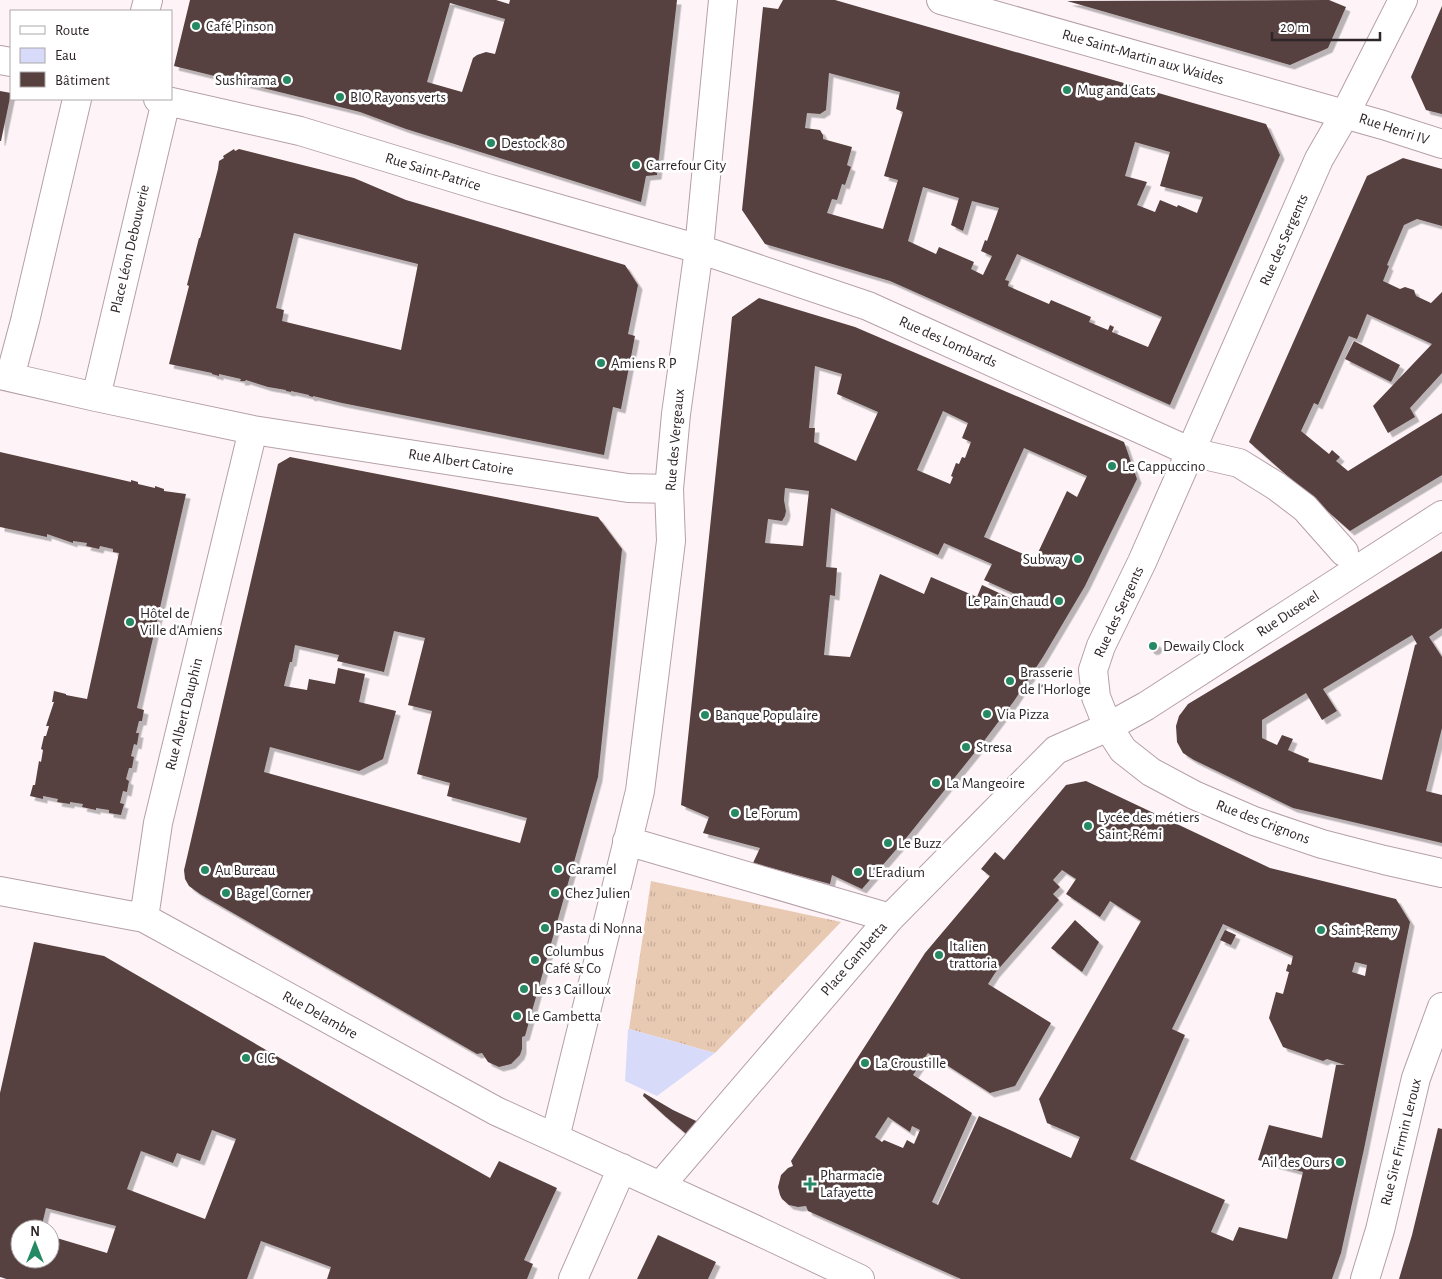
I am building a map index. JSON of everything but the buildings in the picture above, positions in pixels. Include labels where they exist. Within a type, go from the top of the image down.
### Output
[{"type":"street","name":"Rue des Vergeaux","points":[[627,841],[640,791],[671,541],[669,490],[676,414],[699,249],[723,0]]},
{"type":"street","name":"Rue Saint-Martin aux Waides","points":[[942,0],[1345,114]]},
{"type":"street","name":"Rue des Sergents","points":[[1108,727],[1096,697],[1093,670],[1101,646],[1142,562],[1319,159],[1345,114],[1402,0]]},
{"type":"street","points":[[77,100],[25,321],[5,376],[253,430]]},
{"type":"street","name":"Rue Saint-Patrice","points":[[162,100],[300,131],[699,249]]},
{"type":"street","name":"Place Léon Debouverie","points":[[96,397],[162,100]]},
{"type":"street","name":"Rue Henri IV","points":[[1345,114],[1442,144]]},
{"type":"street","name":"Rue des Lombards","points":[[699,249],[868,306],[1191,452]]},
{"type":"street","name":"Rue Albert Catoire","points":[[253,430],[628,488],[669,490]]},
{"type":"street","name":"Rue Albert Dauphin","points":[[144,918],[158,823],[253,430]]},
{"type":"street","points":[[1191,452],[1239,463],[1304,508],[1344,552]]},
{"type":"street","name":"Rue Dusevel","points":[[1108,727],[1146,706],[1442,515]]},
{"type":"street","points":[[890,918],[1056,750],[1108,727]]},
{"type":"street","name":"Rue des Crignons","points":[[1108,727],[1123,750],[1151,772],[1194,795],[1254,821],[1322,844],[1442,873]]},
{"type":"street","points":[[627,841],[555,1138],[860,1279]]},
{"type":"street","name":"Place Gambetta","points":[[627,841],[890,918],[660,1186]]},
{"type":"street","name":"Rue Delambre","points":[[0,891],[144,918],[496,1111],[555,1138]]},
{"type":"street","name":"Rue Sire Firmin Leroux","points":[[1365,1279],[1380,1230],[1416,1078],[1442,1007]]},
{"type":"street","points":[[573,1279],[622,1168]]},
{"type":"green space","points":[[651,881],[841,922],[715,1053],[629,1029]]},
{"type":"water","points":[[628,1029],[715,1053],[657,1096],[625,1081]]},
{"type":"place","name":"Café Pinson","points":[[196,26]]},
{"type":"place","name":"Sushirama","points":[[287,80]]},
{"type":"place","name":"Mug and Cats","points":[[1067,90]]},
{"type":"place","name":"BIO Rayons verts","points":[[340,97]]},
{"type":"place","name":"Destock 80","points":[[491,143]]},
{"type":"place","name":"Carrefour City","points":[[636,165]]},
{"type":"place","name":"Amiens R P","points":[[601,363]]},
{"type":"place","name":"Le Cappuccino","points":[[1112,466]]},
{"type":"place","name":"Subway","points":[[1078,559]]},
{"type":"place","name":"Le Pain Chaud","points":[[1059,601]]},
{"type":"place","name":"Hôtel de Ville d'Amiens","points":[[130,622]]},
{"type":"place","name":"Dewaily Clock","points":[[1153,646]]},
{"type":"place","name":"Brasserie de l'Horloge","points":[[1010,681]]},
{"type":"place","name":"Via Pizza","points":[[987,714]]},
{"type":"place","name":"Banque Populaire","points":[[705,715]]},
{"type":"place","name":"Stresa","points":[[966,747]]},
{"type":"place","name":"La Mangeoire","points":[[936,783]]},
{"type":"place","name":"Le Forum","points":[[735,813]]},
{"type":"place","name":"Lycée des métiers Saint-Rémi","points":[[1088,826]]},
{"type":"place","name":"Le Buzz","points":[[888,843]]},
{"type":"place","name":"Caramel","points":[[558,869]]},
{"type":"place","name":"Au Bureau","points":[[205,870]]},
{"type":"place","name":"L'Eradium","points":[[858,872]]},
{"type":"place","name":"Bagel Corner","points":[[226,893]]},
{"type":"place","name":"Chez Julien","points":[[555,893]]},
{"type":"place","name":"Pasta di Nonna","points":[[545,928]]},
{"type":"place","name":"Saint-Remy","points":[[1321,930]]},
{"type":"place","name":"Italien trattoria","points":[[939,955]]},
{"type":"place","name":"Columbus Café & Co","points":[[535,960]]},
{"type":"place","name":"Les 3 Cailloux","points":[[524,989]]},
{"type":"place","name":"Le Gambetta","points":[[517,1016]]},
{"type":"place","name":"CIC","points":[[246,1058]]},
{"type":"place","name":"La Croustille","points":[[865,1063]]},
{"type":"place","name":"Ail des Ours","points":[[1340,1162]]},
{"type":"place","name":"Pharmacie Lafayette","points":[[810,1184]]}]
